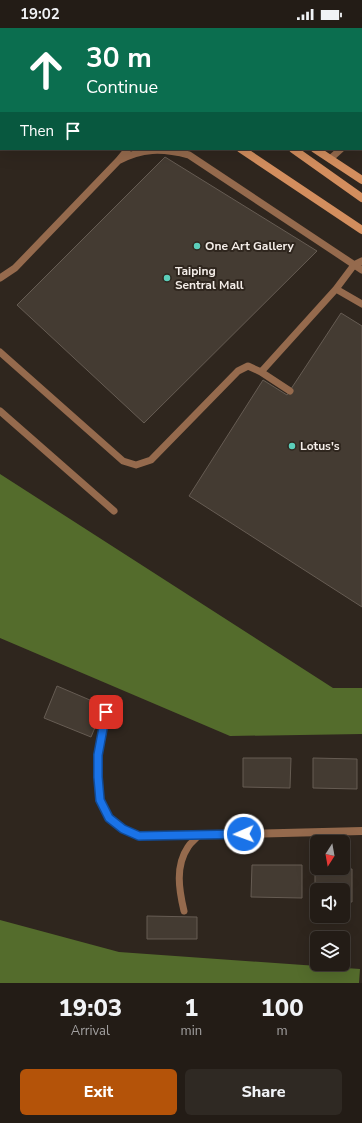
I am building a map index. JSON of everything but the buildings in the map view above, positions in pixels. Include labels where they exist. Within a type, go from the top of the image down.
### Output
[{"type":"main road","points":[[242,150],[362,230]]},
{"type":"main road","points":[[293,150],[362,198]]},
{"type":"main road","points":[[316,150],[362,180]]},
{"type":"street","points":[[161,836],[362,830]]},
{"type":"lane","points":[[0,278],[15,268],[127,150]]},
{"type":"lane","points":[[118,161],[131,154],[159,150],[174,151],[189,155]]},
{"type":"lane","points":[[185,150],[189,155],[362,270]]},
{"type":"lane","points":[[330,159],[340,150]]},
{"type":"lane","points":[[261,372],[336,289],[354,265],[362,260]]},
{"type":"lane","points":[[336,289],[362,304]]},
{"type":"lane","points":[[0,352],[124,461],[136,465],[150,460],[238,371],[248,366],[261,372],[290,391]]},
{"type":"lane","points":[[0,411],[114,511]]},
{"type":"lane","points":[[106,712],[98,755],[100,800],[109,818],[123,829],[139,836],[161,836]]},
{"type":"lane","points":[[184,911],[179,888],[180,868],[183,857],[189,846],[199,835]]},
{"type":"green space","points":[[0,474],[333,688],[362,688],[362,734],[230,736],[0,638]]},
{"type":"green space","points":[[0,920],[119,952],[310,965],[310,971],[350,971],[350,968],[360,969],[359,983],[0,983]]},
{"type":"place","name":"One Art Gallery","points":[[197,246]]},
{"type":"place","name":"Taiping Sentral Mall","points":[[167,278]]},
{"type":"place","name":"Lotus's","points":[[292,446]]},
{"type":"route","points":[[106,712],[98,755],[98,777],[100,800],[109,818],[123,829],[139,836],[244,834]]}]
